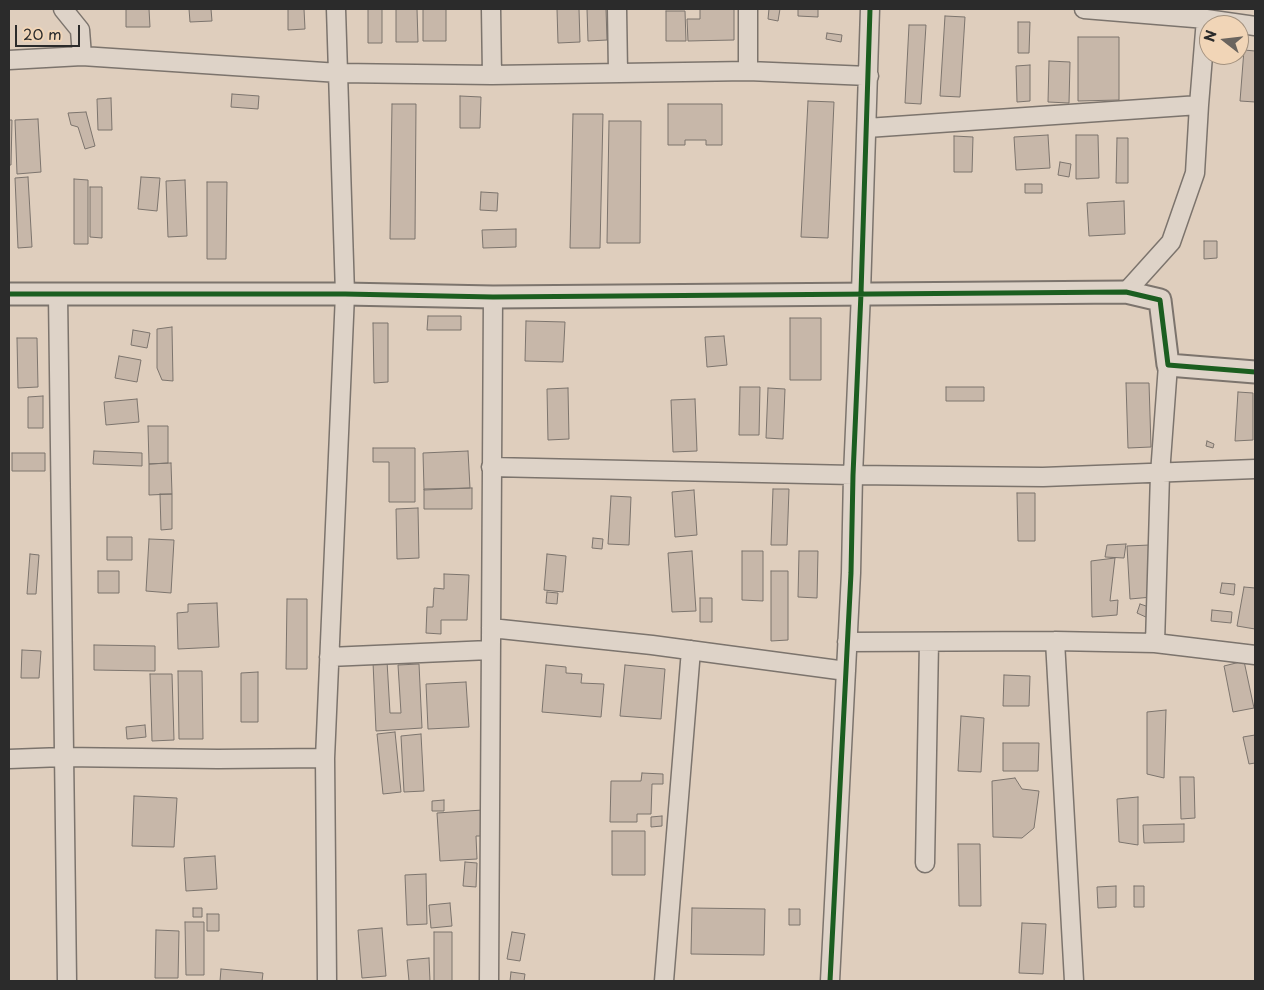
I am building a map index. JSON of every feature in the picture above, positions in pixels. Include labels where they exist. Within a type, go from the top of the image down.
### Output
[{"type":"street","points":[[63,9],[80,30]]},
{"type":"street","points":[[80,9],[82,56]]},
{"type":"street","points":[[327,981],[325,758],[345,294],[336,9]]},
{"type":"street","points":[[491,9],[492,75]]},
{"type":"street","points":[[617,9],[618,72]]},
{"type":"street","points":[[748,9],[748,71]]},
{"type":"street","points":[[830,981],[851,573],[852,475],[862,293],[870,9]]},
{"type":"street","points":[[1084,9],[1199,18]]},
{"type":"street","points":[[9,60],[82,56],[339,73],[492,75],[748,71],[869,76]]},
{"type":"street","points":[[1126,292],[1172,242],[1195,173],[1202,65]]},
{"type":"street","points":[[867,128],[1199,105]]},
{"type":"street","points":[[9,294],[345,294],[493,297],[1126,292],[1160,300],[1168,365],[1160,474],[1155,643]]},
{"type":"street","points":[[58,294],[67,981]]},
{"type":"street","points":[[489,981],[493,297]]},
{"type":"street","points":[[1168,365],[1255,372]]},
{"type":"street","points":[[492,467],[1043,477],[1255,469]]},
{"type":"street","points":[[490,628],[691,650],[846,671]]},
{"type":"street","points":[[847,642],[1055,641],[1155,643],[1255,655]]},
{"type":"street","points":[[1055,641],[1074,981]]},
{"type":"street","points":[[925,863],[929,642]]},
{"type":"street","points":[[329,657],[490,650]]},
{"type":"street","points":[[664,981],[691,650]]},
{"type":"street","points":[[9,759],[63,757],[325,758]]},
{"type":"building","points":[[126,9],[149,9],[150,27],[126,27]]},
{"type":"building","points":[[189,9],[211,9],[212,21],[190,22]]},
{"type":"building","points":[[288,9],[304,9],[305,29],[288,30]]},
{"type":"building","points":[[368,9],[382,9],[382,43],[368,43]]},
{"type":"building","points":[[396,9],[417,9],[418,42],[396,42]]},
{"type":"building","points":[[423,9],[446,9],[446,41],[423,41]]},
{"type":"building","points":[[557,9],[579,9],[580,42],[558,43]]},
{"type":"building","points":[[587,9],[606,9],[607,40],[588,41]]},
{"type":"building","points":[[700,9],[734,9],[734,40],[688,41],[687,19],[700,19]]},
{"type":"building","points":[[769,9],[780,9],[778,21],[768,19]]},
{"type":"building","points":[[798,9],[818,9],[818,17],[798,16]]},
{"type":"building","points":[[666,11],[685,11],[686,41],[666,41]]},
{"type":"building","points":[[945,16],[965,17],[960,97],[940,96]]},
{"type":"building","points":[[1018,22],[1030,22],[1029,53],[1018,53]]},
{"type":"building","points":[[909,25],[926,25],[921,104],[905,103]]},
{"type":"building","points":[[827,33],[842,35],[841,42],[826,39]]},
{"type":"building","points":[[1078,37],[1119,37],[1119,100],[1078,101]]},
{"type":"building","points":[[1249,50],[1255,51],[1255,102],[1240,101],[1243,65],[1249,65]]},
{"type":"building","points":[[1049,61],[1070,62],[1069,103],[1048,102]]},
{"type":"building","points":[[1030,65],[1030,101],[1017,102],[1016,66]]},
{"type":"building","points":[[232,94],[259,96],[258,109],[231,107]]},
{"type":"building","points":[[460,96],[481,97],[480,128],[460,128]]},
{"type":"building","points":[[111,98],[112,130],[98,130],[97,99]]},
{"type":"building","points":[[808,101],[834,102],[828,238],[801,237]]},
{"type":"building","points":[[392,104],[416,104],[415,239],[390,239]]},
{"type":"building","points":[[668,104],[722,104],[722,145],[706,145],[706,140],[685,140],[685,145],[668,145]]},
{"type":"building","points":[[86,112],[95,146],[85,149],[78,127],[71,125],[68,113]]},
{"type":"building","points":[[573,114],[603,114],[600,248],[570,248]]},
{"type":"building","points":[[38,119],[41,172],[17,174],[15,120]]},
{"type":"building","points":[[9,120],[12,120],[11,165],[9,165]]},
{"type":"building","points":[[609,121],[641,121],[640,243],[607,243]]},
{"type":"building","points":[[1048,135],[1050,168],[1016,170],[1014,137]]},
{"type":"building","points":[[1076,135],[1098,135],[1099,178],[1076,179]]},
{"type":"building","points":[[954,136],[973,137],[972,172],[954,172]]},
{"type":"building","points":[[1117,138],[1128,138],[1128,183],[1116,183]]},
{"type":"building","points":[[1060,162],[1071,164],[1069,177],[1058,175]]},
{"type":"building","points":[[28,177],[32,247],[18,248],[15,178]]},
{"type":"building","points":[[141,177],[160,178],[157,211],[138,209]]},
{"type":"building","points":[[74,179],[88,180],[88,244],[74,244]]},
{"type":"building","points":[[185,180],[187,236],[168,237],[166,181]]},
{"type":"building","points":[[207,182],[227,182],[226,259],[207,259]]},
{"type":"building","points":[[1025,184],[1042,184],[1042,193],[1025,193]]},
{"type":"building","points":[[90,187],[102,187],[102,238],[90,237]]},
{"type":"building","points":[[481,192],[498,193],[497,211],[480,210]]},
{"type":"building","points":[[1124,201],[1125,234],[1089,236],[1087,203]]},
{"type":"building","points":[[516,229],[516,247],[483,248],[482,230]]},
{"type":"building","points":[[1204,241],[1217,241],[1217,258],[1204,259]]},
{"type":"building","points":[[428,316],[461,316],[461,330],[427,330]]},
{"type":"building","points":[[790,318],[821,318],[821,380],[790,380]]},
{"type":"building","points":[[526,321],[565,322],[563,362],[525,361]]},
{"type":"building","points":[[373,323],[388,323],[388,382],[374,383]]},
{"type":"building","points":[[172,327],[173,381],[162,380],[157,368],[157,329]]},
{"type":"building","points":[[133,330],[150,333],[147,348],[131,345]]},
{"type":"building","points":[[724,336],[727,365],[707,367],[705,337]]},
{"type":"building","points":[[17,338],[37,338],[38,387],[18,388]]},
{"type":"building","points":[[119,356],[141,360],[137,382],[115,378]]},
{"type":"building","points":[[1126,383],[1149,383],[1151,447],[1128,448]]},
{"type":"building","points":[[740,387],[760,387],[759,435],[739,435]]},
{"type":"building","points":[[946,387],[984,387],[984,401],[946,401]]},
{"type":"building","points":[[568,388],[569,439],[548,440],[547,389]]},
{"type":"building","points":[[768,388],[785,389],[783,439],[766,438]]},
{"type":"building","points":[[1238,392],[1253,393],[1253,440],[1235,441]]},
{"type":"building","points":[[43,396],[43,428],[28,428],[28,397]]},
{"type":"building","points":[[137,399],[139,422],[106,425],[104,402]]},
{"type":"building","points":[[695,399],[697,451],[673,452],[671,400]]},
{"type":"building","points":[[148,426],[168,426],[168,463],[149,464]]},
{"type":"building","points":[[1207,441],[1214,444],[1213,448],[1206,446]]},
{"type":"building","points":[[373,448],[415,448],[415,502],[389,502],[389,462],[373,462]]},
{"type":"building","points":[[94,451],[142,453],[142,466],[93,464]]},
{"type":"building","points":[[468,451],[470,488],[424,490],[423,453]]},
{"type":"building","points":[[12,453],[45,453],[45,471],[12,471]]},
{"type":"building","points":[[171,463],[172,494],[149,495],[149,464]]},
{"type":"building","points":[[472,488],[472,509],[424,509],[424,489]]},
{"type":"building","points":[[773,489],[789,489],[787,545],[771,545]]},
{"type":"building","points":[[694,490],[697,535],[675,537],[672,492]]},
{"type":"building","points":[[1017,493],[1035,493],[1035,541],[1018,541]]},
{"type":"building","points":[[160,494],[172,494],[172,529],[161,530]]},
{"type":"building","points":[[611,496],[631,497],[629,545],[608,544]]},
{"type":"building","points":[[418,508],[419,558],[397,559],[396,509]]},
{"type":"building","points":[[107,537],[132,537],[132,560],[107,560]]},
{"type":"building","points":[[593,538],[603,539],[602,549],[592,548]]},
{"type":"building","points":[[149,539],[174,540],[171,593],[146,591]]},
{"type":"building","points":[[1126,544],[1124,558],[1105,557],[1107,545]]},
{"type":"building","points":[[1150,545],[1152,597],[1130,599],[1127,546]]},
{"type":"building","points":[[692,551],[696,611],[672,612],[668,553]]},
{"type":"building","points":[[742,551],[763,551],[763,601],[742,600]]},
{"type":"building","points":[[799,551],[818,551],[817,598],[798,597]]},
{"type":"building","points":[[30,554],[39,555],[36,594],[27,594]]},
{"type":"building","points":[[547,554],[566,556],[563,592],[544,590]]},
{"type":"building","points":[[1115,558],[1110,601],[1118,600],[1117,615],[1092,617],[1091,561]]},
{"type":"building","points":[[98,571],[119,571],[119,593],[98,593]]},
{"type":"building","points":[[771,571],[788,571],[788,640],[771,641]]},
{"type":"building","points":[[444,574],[469,575],[467,620],[441,620],[441,634],[426,633],[427,607],[433,607],[434,588],[444,589]]},
{"type":"building","points":[[1222,583],[1235,584],[1234,595],[1220,593]]},
{"type":"building","points":[[1244,587],[1255,588],[1255,629],[1237,626]]},
{"type":"building","points":[[547,592],[558,593],[557,604],[546,603]]},
{"type":"building","points":[[700,598],[712,598],[712,622],[700,622]]},
{"type":"building","points":[[287,599],[307,599],[307,669],[286,669]]},
{"type":"building","points":[[217,603],[219,647],[178,649],[177,613],[188,612],[188,604]]},
{"type":"building","points":[[1140,604],[1152,608],[1148,618],[1137,613]]},
{"type":"building","points":[[1212,610],[1232,612],[1231,623],[1211,621]]},
{"type":"building","points":[[94,645],[155,646],[155,671],[94,670]]},
{"type":"building","points":[[22,650],[41,651],[39,678],[21,678]]},
{"type":"building","points":[[387,661],[390,713],[401,713],[398,665],[419,664],[422,728],[376,731],[373,662]]},
{"type":"building","points":[[1244,661],[1254,708],[1233,712],[1224,666]]},
{"type":"building","points":[[546,665],[566,667],[566,673],[582,674],[581,683],[604,684],[601,717],[542,712]]},
{"type":"building","points":[[625,665],[665,669],[661,719],[620,716]]},
{"type":"building","points":[[178,671],[202,671],[203,739],[179,739]]},
{"type":"building","points":[[258,672],[258,722],[241,722],[241,673]]},
{"type":"building","points":[[150,674],[172,674],[174,740],[152,741]]},
{"type":"building","points":[[1004,675],[1030,676],[1029,706],[1003,706]]},
{"type":"building","points":[[466,682],[469,727],[428,729],[426,684]]},
{"type":"building","points":[[1166,710],[1164,778],[1147,774],[1147,712]]},
{"type":"building","points":[[961,716],[984,718],[981,772],[958,771]]},
{"type":"building","points":[[145,725],[146,737],[127,739],[126,727]]},
{"type":"building","points":[[395,732],[401,792],[383,794],[377,734]]},
{"type":"building","points":[[421,734],[424,791],[404,792],[401,736]]},
{"type":"building","points":[[1255,735],[1255,763],[1249,764],[1243,737]]},
{"type":"building","points":[[1003,743],[1039,743],[1038,771],[1003,771]]},
{"type":"building","points":[[642,773],[663,774],[663,784],[652,784],[651,814],[637,814],[637,822],[610,822],[611,781],[641,781]]},
{"type":"building","points":[[1180,777],[1194,777],[1195,818],[1181,819]]},
{"type":"building","points":[[1015,778],[1022,789],[1039,791],[1034,828],[1022,838],[993,837],[992,781]]},
{"type":"building","points":[[134,796],[177,798],[174,847],[132,846]]},
{"type":"building","points":[[1138,797],[1138,845],[1119,842],[1117,799]]},
{"type":"building","points":[[444,800],[444,811],[432,811],[432,801]]},
{"type":"building","points":[[483,810],[484,836],[476,836],[477,859],[440,861],[437,813]]},
{"type":"building","points":[[662,816],[662,826],[651,827],[651,817]]},
{"type":"building","points":[[1184,824],[1184,842],[1144,843],[1143,825]]},
{"type":"building","points":[[612,831],[645,831],[645,875],[612,875]]},
{"type":"building","points":[[958,844],[980,844],[981,906],[959,906]]},
{"type":"building","points":[[215,856],[217,889],[186,891],[184,858]]},
{"type":"building","points":[[465,862],[477,863],[476,887],[463,886]]},
{"type":"building","points":[[426,874],[427,924],[407,925],[405,875]]},
{"type":"building","points":[[1116,886],[1116,907],[1098,908],[1097,887]]},
{"type":"building","points":[[1134,886],[1144,886],[1144,907],[1134,907]]},
{"type":"building","points":[[450,903],[452,926],[431,928],[429,905]]},
{"type":"building","points":[[193,908],[202,908],[202,917],[193,917]]},
{"type":"building","points":[[692,908],[765,909],[764,955],[691,954]]},
{"type":"building","points":[[789,909],[800,909],[800,925],[789,925]]},
{"type":"building","points":[[207,914],[219,914],[219,931],[207,931]]},
{"type":"building","points":[[185,922],[204,922],[204,975],[186,975]]},
{"type":"building","points":[[1022,923],[1046,924],[1043,974],[1019,973]]},
{"type":"building","points":[[382,928],[386,976],[362,978],[358,930]]},
{"type":"building","points":[[156,930],[179,931],[178,978],[155,978]]},
{"type":"building","points":[[434,932],[452,932],[452,981],[434,981]]},
{"type":"building","points":[[512,932],[525,934],[520,961],[507,959]]},
{"type":"building","points":[[429,958],[430,981],[409,981],[407,960]]},
{"type":"building","points":[[221,969],[263,973],[262,981],[220,981]]},
{"type":"building","points":[[511,972],[525,974],[524,981],[510,981]]},
{"type":"cycle path","points":[[830,981],[851,573],[870,9]]},
{"type":"cycle path","points":[[9,294],[345,294],[493,297],[1126,292],[1160,300],[1168,365],[1255,372]]}]
